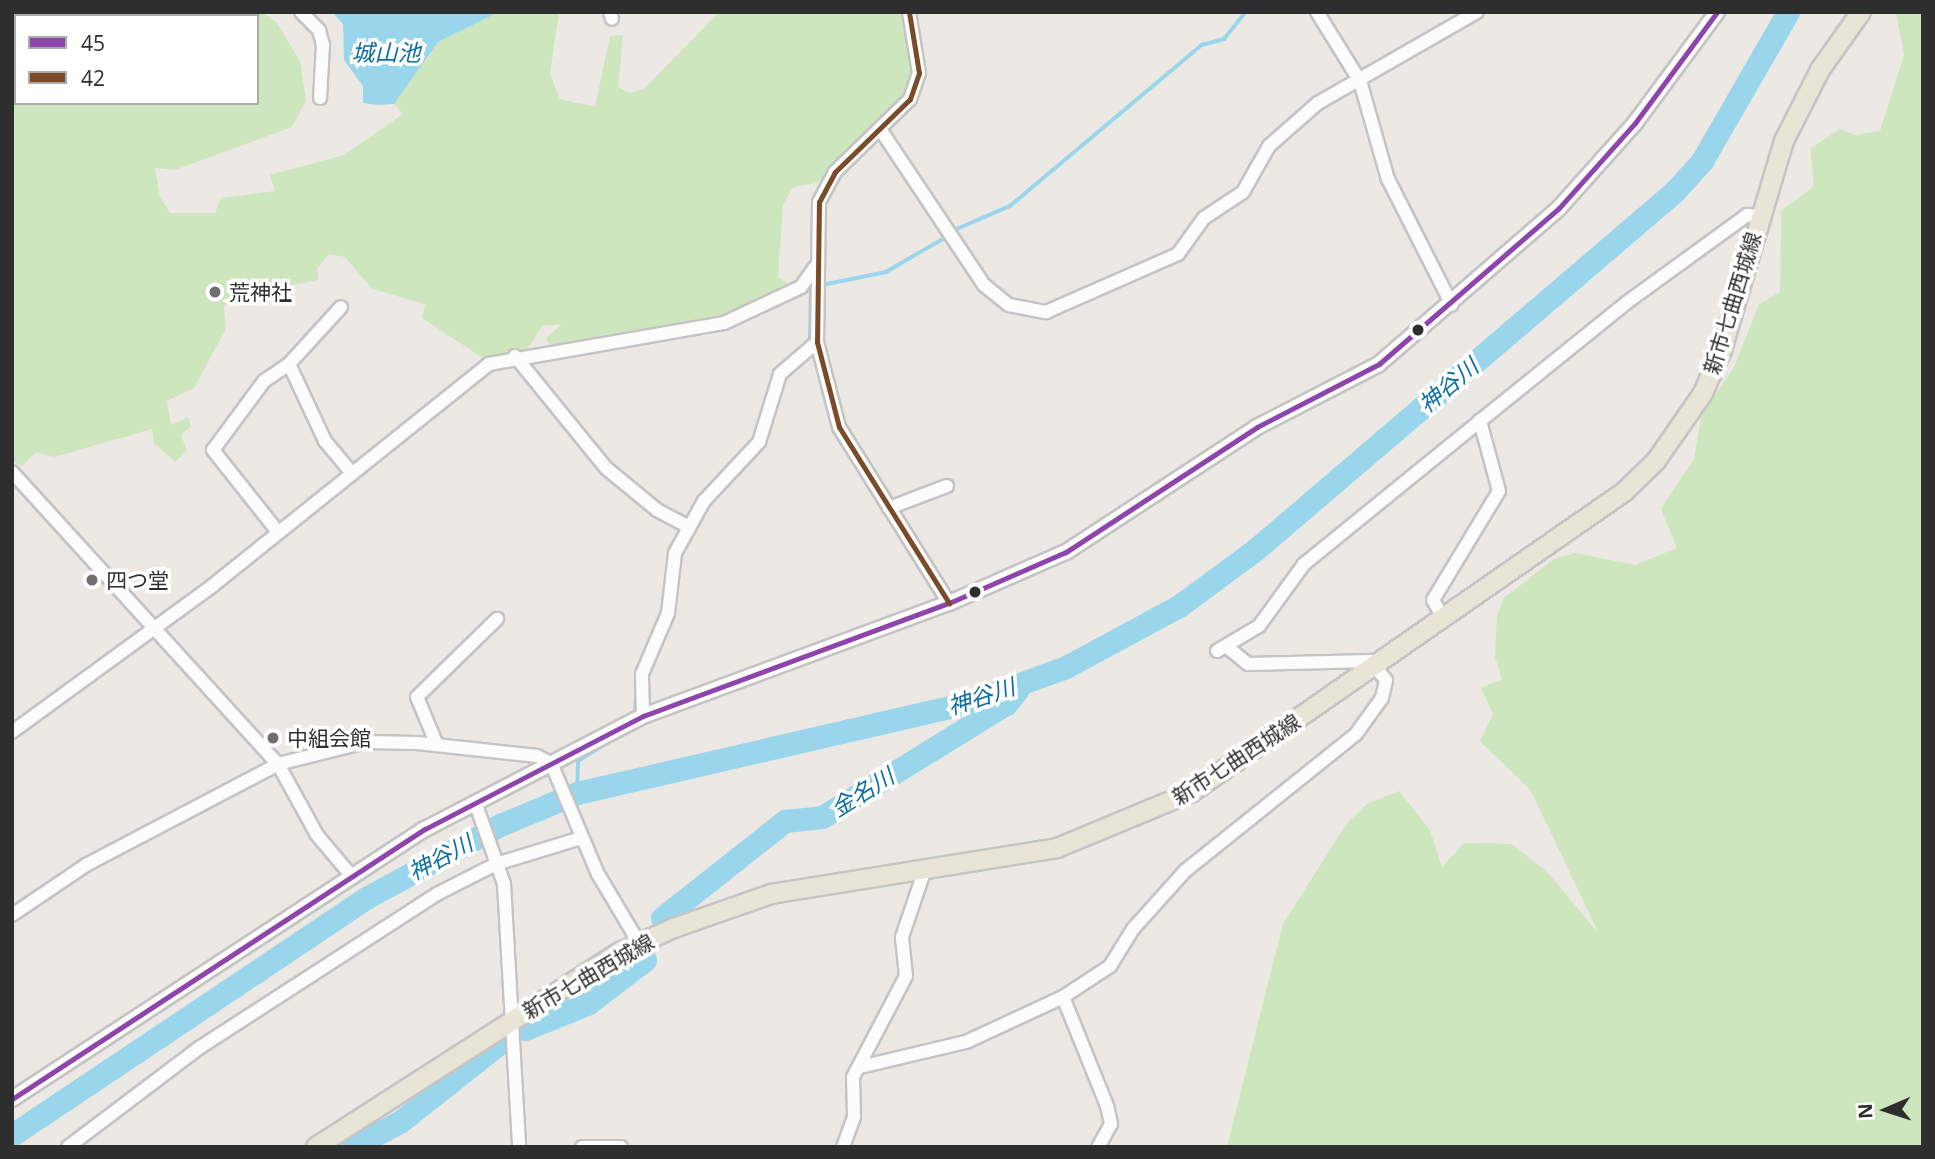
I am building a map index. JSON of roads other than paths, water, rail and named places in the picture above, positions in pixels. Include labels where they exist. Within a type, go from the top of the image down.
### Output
[{"type":"main road","name":"新市七曲西城線","points":[[316,1147],[512,1020],[639,943],[771,894],[1001,862],[1105,832],[1192,792],[1444,620],[1624,492],[1656,461],[1703,393],[1722,350],[1758,216],[1790,129],[1820,70],[1861,12]]},
{"type":"street","points":[[301,12],[318,30],[323,45],[320,98]]},
{"type":"street","points":[[909,12],[919,73],[910,99],[882,132],[835,172],[819,202],[815,267],[817,342],[839,427],[949,603]]},
{"type":"street","points":[[1317,12],[1360,81],[1388,179],[1452,305]]},
{"type":"street","points":[[882,132],[984,285],[1009,305],[1045,312],[1178,254],[1204,218],[1243,192],[1269,146],[1295,122],[1477,12]]},
{"type":"street","points":[[12,1099],[349,873],[475,802],[552,767],[643,716],[949,603],[1066,552],[1257,427],[1379,364],[1452,305],[1559,208],[1635,123],[1717,12]]},
{"type":"street","points":[[860,1068],[966,1042],[1063,997],[1110,966],[1133,929],[1185,871],[1356,734],[1382,698],[1386,680],[1378,665],[1248,664],[1221,649],[1259,626],[1304,564],[1479,421],[1637,295],[1747,215],[1758,216]]},
{"type":"street","points":[[12,732],[155,628],[278,532],[349,470],[489,364],[515,356],[595,349],[724,323],[801,287],[815,267]]},
{"type":"street","points":[[278,532],[213,450],[264,381],[289,364],[341,307]]},
{"type":"street","points":[[643,716],[642,674],[668,613],[675,553],[704,501],[759,442],[780,374],[817,342]]},
{"type":"street","points":[[515,356],[606,468],[657,510],[689,527]]},
{"type":"street","points":[[289,364],[325,440],[349,470]]},
{"type":"street","points":[[1444,620],[1433,600],[1499,491],[1479,421]]},
{"type":"street","points":[[12,472],[278,764],[317,835],[349,873]]},
{"type":"street","points":[[889,508],[947,486]]},
{"type":"street","points":[[437,745],[417,697],[497,619]]},
{"type":"street","points":[[12,915],[86,865],[278,764],[366,742],[437,745],[537,756],[552,767],[576,818],[581,838],[639,943]]},
{"type":"street","points":[[475,802],[504,884],[519,1147]]},
{"type":"street","points":[[68,1147],[329,961],[496,864],[581,838]]},
{"type":"street","points":[[843,1147],[854,1117],[853,1077],[906,976],[902,937],[924,872]]},
{"type":"street","points":[[1063,997],[1107,1106],[1111,1124],[1097,1147]]},
{"type":"street","points":[[582,1147],[621,1147]]},
{"type":"water","name":"城山池","points":[[332,12],[499,12],[438,42],[394,104],[378,105],[363,103],[363,86],[344,60],[343,24]]},
{"type":"waterway","points":[[957,229],[1010,206],[1202,45],[1224,39],[1246,12]]},
{"type":"waterway","name":"神谷川","points":[[12,1135],[366,898],[500,825],[577,793],[964,704],[1066,667],[1179,606],[1255,550],[1674,192],[1702,161],[1788,12]]},
{"type":"waterway","points":[[822,285],[886,272],[948,236]]},
{"type":"waterway","points":[[803,347],[810,339],[811,289]]},
{"type":"waterway","points":[[635,711],[637,689]]},
{"type":"waterway","name":"金名川","points":[[662,918],[785,821],[822,817],[1006,704],[1018,689]]},
{"type":"waterway","points":[[577,793],[578,761],[614,739]]},
{"type":"waterway","name":"金名川","points":[[525,1029],[587,1004],[645,960]]},
{"type":"waterway","name":"金名川","points":[[353,1147],[401,1121],[501,1042]]},
{"type":"place","name":"荒神社","points":[[215,292]]},
{"type":"place","name":"四つ堂","points":[[92,580]]},
{"type":"place","name":"中組会館","points":[[273,738]]}]
